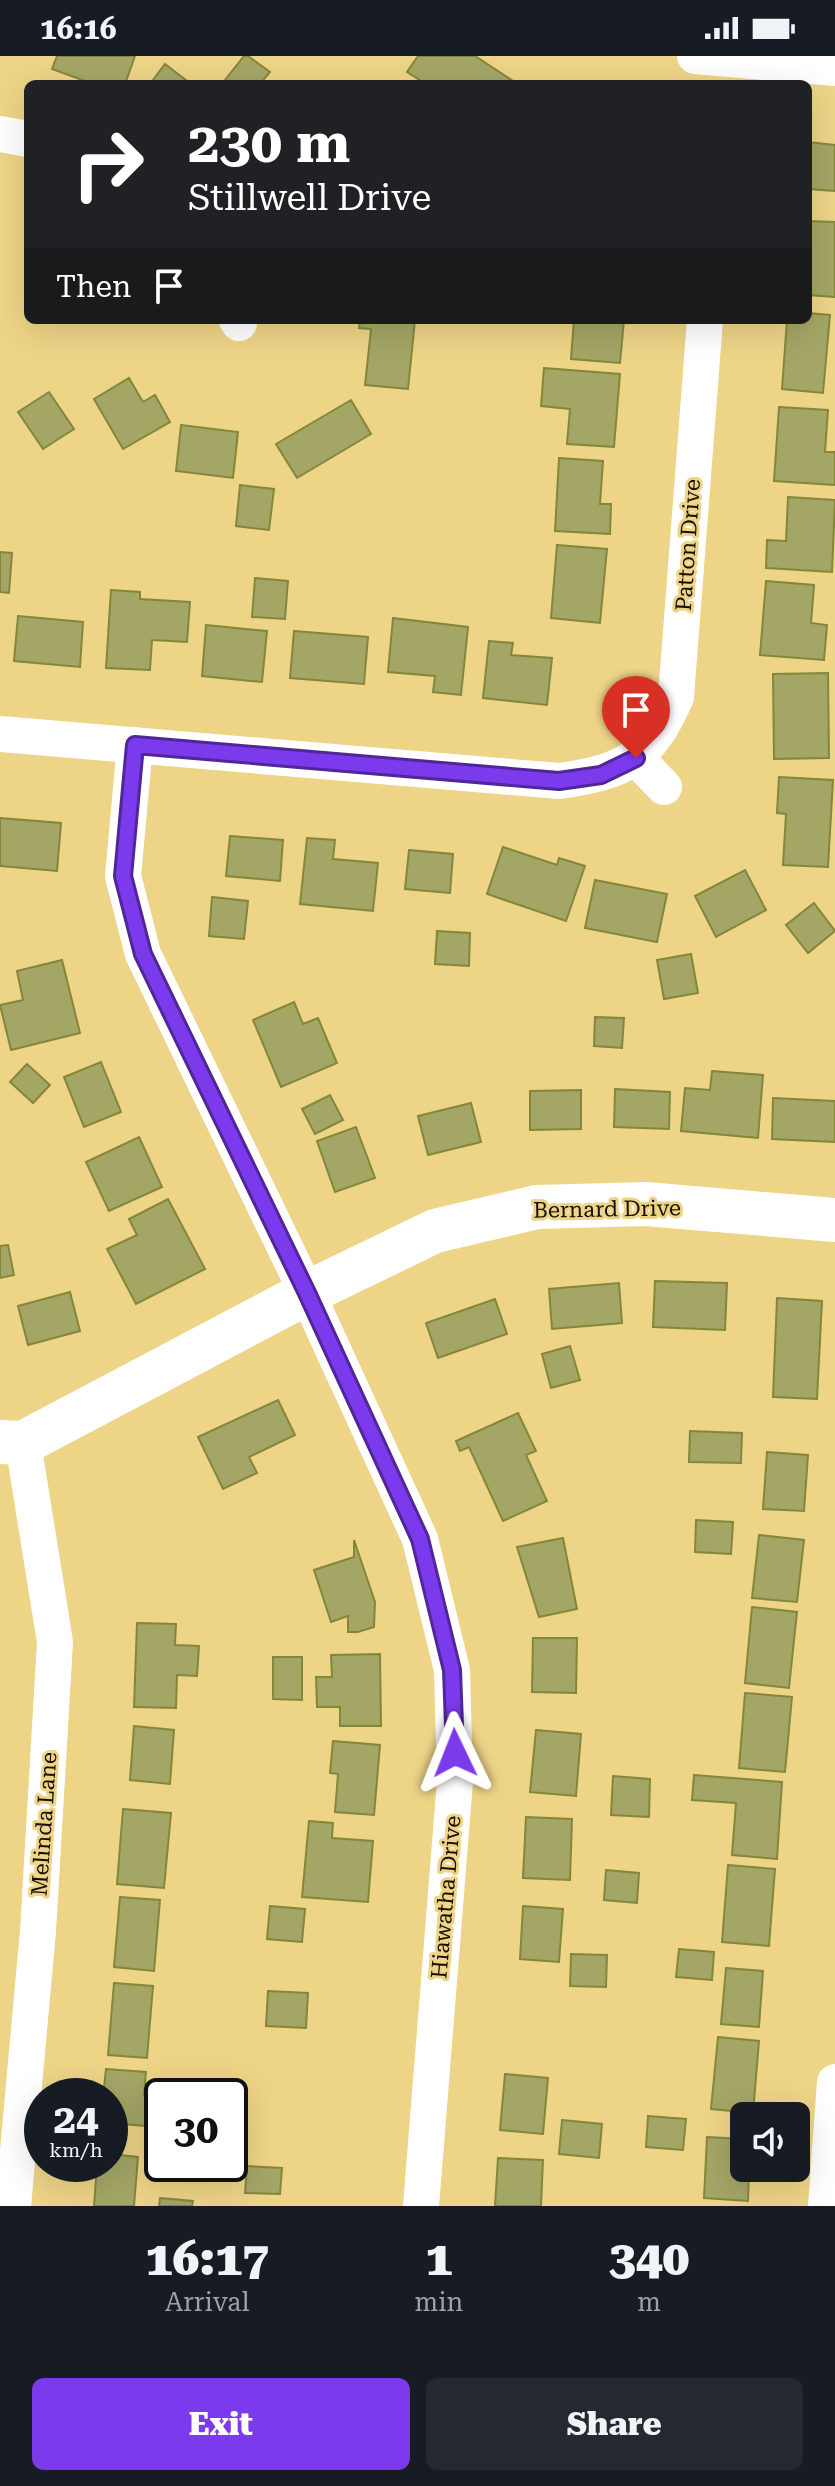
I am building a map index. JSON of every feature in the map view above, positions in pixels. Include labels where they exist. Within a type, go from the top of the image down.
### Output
[{"type":"street","points":[[718,64],[835,68]]},
{"type":"street","points":[[0,134],[24,138]]},
{"type":"street","name":"Patton Drive","points":[[636,758],[662,730],[676,697],[705,324]]},
{"type":"street","points":[[0,734],[559,781],[601,775],[636,758],[664,787]]},
{"type":"street","name":"Hiawatha Drive","points":[[135,745],[123,876],[143,954],[307,1293],[420,1539],[452,1670],[455,1781],[421,2206]]},
{"type":"street","name":"Bernard Drive","points":[[12,1442],[435,1231],[537,1207],[646,1204],[835,1220]]},
{"type":"street","name":"Melinda Lane","points":[[12,1442],[55,1642],[38,1931],[13,2206]]},
{"type":"street","points":[[826,2206],[835,2082]]},
{"type":"building","points":[[57,56],[135,56],[126,80],[82,80],[52,69]]},
{"type":"building","points":[[244,56],[270,72],[263,80],[225,80]]},
{"type":"building","points":[[418,56],[475,56],[511,80],[420,80],[407,72]]},
{"type":"building","points":[[165,64],[186,80],[153,80]]},
{"type":"building","points":[[812,142],[835,145],[835,191],[812,189]]},
{"type":"building","points":[[812,221],[835,222],[835,297],[812,295]]},
{"type":"building","points":[[812,313],[830,315],[823,393],[782,389],[787,324],[812,324]]},
{"type":"building","points":[[360,324],[415,324],[408,389],[365,385],[371,329],[359,328]]},
{"type":"building","points":[[574,324],[624,324],[620,363],[571,359]]},
{"type":"building","points":[[544,368],[620,374],[614,447],[567,444],[570,409],[541,406]]},
{"type":"building","points":[[129,378],[143,402],[155,395],[170,422],[123,449],[94,399]]},
{"type":"building","points":[[49,392],[74,429],[43,449],[18,412]]},
{"type":"building","points":[[351,400],[371,434],[297,478],[276,444]]},
{"type":"building","points":[[779,407],[828,410],[825,452],[835,452],[835,485],[774,481]]},
{"type":"building","points":[[181,425],[238,432],[233,478],[176,471]]},
{"type":"building","points":[[559,458],[603,461],[600,504],[611,504],[610,534],[555,531]]},
{"type":"building","points":[[240,485],[274,489],[269,530],[236,526]]},
{"type":"building","points":[[788,497],[835,500],[832,572],[766,568],[767,540],[786,541]]},
{"type":"building","points":[[557,545],[607,549],[600,623],[551,618]]},
{"type":"building","points":[[0,552],[12,553],[9,593],[0,592]]},
{"type":"building","points":[[255,578],[288,581],[285,619],[252,617]]},
{"type":"building","points":[[766,581],[814,585],[811,623],[827,625],[824,660],[760,655]]},
{"type":"building","points":[[111,590],[140,592],[140,599],[190,602],[187,642],[152,640],[150,670],[106,668]]},
{"type":"building","points":[[18,616],[83,622],[80,667],[14,661]]},
{"type":"building","points":[[393,618],[468,627],[461,695],[433,692],[435,676],[388,672]]},
{"type":"building","points":[[206,625],[267,631],[262,682],[202,676]]},
{"type":"building","points":[[294,631],[368,637],[364,684],[290,678]]},
{"type":"building","points":[[489,641],[513,643],[511,655],[552,658],[547,705],[483,698]]},
{"type":"building","points":[[828,673],[829,758],[774,759],[773,674]]},
{"type":"building","points":[[779,777],[833,780],[828,867],[783,865],[786,814],[777,813]]},
{"type":"building","points":[[0,818],[61,823],[57,871],[0,866]]},
{"type":"building","points":[[230,836],[283,840],[280,881],[226,876]]},
{"type":"building","points":[[307,838],[335,840],[333,859],[378,863],[373,911],[300,904]]},
{"type":"building","points":[[503,847],[557,865],[559,858],[585,866],[566,921],[487,894]]},
{"type":"building","points":[[409,850],[453,854],[450,893],[405,889]]},
{"type":"building","points":[[745,870],[766,910],[716,937],[695,896]]},
{"type":"building","points":[[595,880],[667,894],[657,942],[585,928]]},
{"type":"building","points":[[212,897],[248,901],[244,939],[209,936]]},
{"type":"building","points":[[814,903],[835,931],[808,953],[786,925]]},
{"type":"building","points":[[437,931],[470,933],[469,966],[435,964]]},
{"type":"building","points":[[691,954],[698,993],[664,999],[657,960]]},
{"type":"building","points":[[62,960],[80,1033],[11,1050],[0,1005],[23,1000],[17,971]]},
{"type":"building","points":[[294,1002],[303,1024],[318,1018],[337,1063],[281,1087],[253,1020]]},
{"type":"building","points":[[595,1017],[624,1018],[622,1048],[594,1046]]},
{"type":"building","points":[[101,1062],[121,1112],[84,1127],[64,1077]]},
{"type":"building","points":[[27,1064],[50,1085],[33,1103],[10,1082]]},
{"type":"building","points":[[712,1071],[763,1075],[758,1138],[681,1131],[685,1088],[710,1090]]},
{"type":"building","points":[[615,1089],[670,1092],[669,1129],[614,1127]]},
{"type":"building","points":[[581,1090],[581,1129],[530,1130],[530,1091]]},
{"type":"building","points":[[330,1095],[343,1120],[315,1134],[302,1109]]},
{"type":"building","points":[[773,1098],[835,1101],[835,1142],[772,1139]]},
{"type":"building","points":[[471,1103],[481,1142],[428,1155],[418,1116]]},
{"type":"building","points":[[356,1127],[375,1178],[335,1192],[317,1141]]},
{"type":"building","points":[[139,1137],[162,1187],[109,1211],[86,1162]]},
{"type":"building","points":[[168,1199],[205,1269],[136,1304],[107,1249],[137,1235],[129,1219]]},
{"type":"building","points":[[8,1245],[14,1275],[0,1278],[0,1246]]},
{"type":"building","points":[[655,1281],[727,1283],[725,1330],[653,1327]]},
{"type":"building","points":[[619,1283],[622,1323],[552,1329],[549,1289]]},
{"type":"building","points":[[70,1292],[80,1331],[28,1345],[18,1306]]},
{"type":"building","points":[[777,1298],[822,1301],[817,1399],[773,1397]]},
{"type":"building","points":[[495,1299],[507,1334],[438,1358],[426,1323]]},
{"type":"building","points":[[570,1346],[580,1380],[551,1388],[542,1354]]},
{"type":"building","points":[[278,1400],[295,1435],[249,1457],[257,1473],[223,1489],[198,1437]]},
{"type":"building","points":[[518,1413],[536,1451],[526,1455],[547,1501],[503,1521],[469,1447],[460,1451],[456,1441]]},
{"type":"building","points":[[690,1431],[742,1433],[741,1463],[689,1462]]},
{"type":"building","points":[[767,1452],[808,1455],[804,1511],[763,1509]]},
{"type":"building","points":[[696,1520],[733,1522],[731,1554],[695,1552]]},
{"type":"building","points":[[759,1535],[804,1540],[797,1602],[752,1598]]},
{"type":"building","points":[[563,1538],[577,1609],[539,1617],[517,1547]]},
{"type":"building","points":[[354,1540],[375,1602],[374,1627],[348,1632],[348,1616],[331,1622],[314,1570],[354,1557]]},
{"type":"building","points":[[752,1607],[797,1612],[789,1688],[745,1683]]},
{"type":"building","points":[[137,1623],[176,1624],[175,1645],[199,1646],[197,1676],[177,1675],[176,1708],[134,1707]]},
{"type":"building","points":[[533,1638],[577,1638],[576,1693],[532,1692]]},
{"type":"building","points":[[380,1654],[381,1726],[340,1726],[340,1707],[317,1707],[316,1677],[332,1677],[331,1655]]},
{"type":"building","points":[[273,1657],[302,1657],[302,1700],[273,1699]]},
{"type":"building","points":[[745,1693],[792,1697],[785,1772],[739,1768]]},
{"type":"building","points":[[134,1726],[174,1730],[170,1784],[130,1780]]},
{"type":"building","points":[[536,1730],[581,1734],[576,1796],[530,1792]]},
{"type":"building","points":[[333,1741],[380,1745],[374,1815],[335,1812],[338,1774],[330,1773]]},
{"type":"building","points":[[694,1775],[782,1782],[777,1859],[732,1855],[736,1803],[692,1800]]},
{"type":"building","points":[[613,1776],[650,1779],[649,1817],[611,1815]]},
{"type":"building","points":[[123,1809],[171,1813],[164,1888],[117,1884]]},
{"type":"building","points":[[526,1817],[572,1819],[570,1880],[523,1878]]},
{"type":"building","points":[[309,1821],[333,1823],[332,1838],[373,1841],[368,1902],[302,1897]]},
{"type":"building","points":[[728,1865],[775,1869],[769,1946],[722,1942]]},
{"type":"building","points":[[606,1870],[639,1873],[637,1903],[604,1900]]},
{"type":"building","points":[[120,1897],[160,1900],[154,1971],[114,1967]]},
{"type":"building","points":[[270,1906],[305,1909],[302,1942],[267,1939]]},
{"type":"building","points":[[523,1906],[563,1909],[559,1962],[520,1959]]},
{"type":"building","points":[[679,1949],[714,1952],[712,1980],[676,1977]]},
{"type":"building","points":[[571,1954],[607,1955],[606,1987],[570,1986]]},
{"type":"building","points":[[726,1968],[763,1971],[759,2027],[721,2024]]},
{"type":"building","points":[[114,1983],[153,1986],[147,2058],[108,2055]]},
{"type":"building","points":[[268,1991],[308,1993],[306,2028],[266,2026]]},
{"type":"building","points":[[718,2037],[759,2041],[754,2102],[730,2102],[730,2111],[711,2109]]},
{"type":"building","points":[[106,2069],[146,2072],[144,2126],[128,2125],[128,2078],[105,2078]]},
{"type":"building","points":[[505,2074],[548,2078],[543,2134],[500,2130]]},
{"type":"building","points":[[648,2116],[686,2119],[683,2150],[646,2147]]},
{"type":"building","points":[[562,2120],[602,2124],[599,2158],[559,2154]]},
{"type":"building","points":[[707,2137],[730,2138],[730,2182],[749,2182],[748,2201],[704,2198]]},
{"type":"building","points":[[128,2156],[138,2157],[134,2206],[94,2206],[96,2182],[128,2182]]},
{"type":"building","points":[[498,2158],[543,2160],[541,2206],[495,2206]]},
{"type":"building","points":[[248,2166],[282,2168],[280,2194],[245,2193]]},
{"type":"building","points":[[160,2198],[193,2201],[192,2206],[159,2206]]},
{"type":"route","points":[[455,1753],[452,1670],[420,1539],[307,1293],[143,954],[123,876],[135,745],[559,781],[601,775],[636,758]]}]
